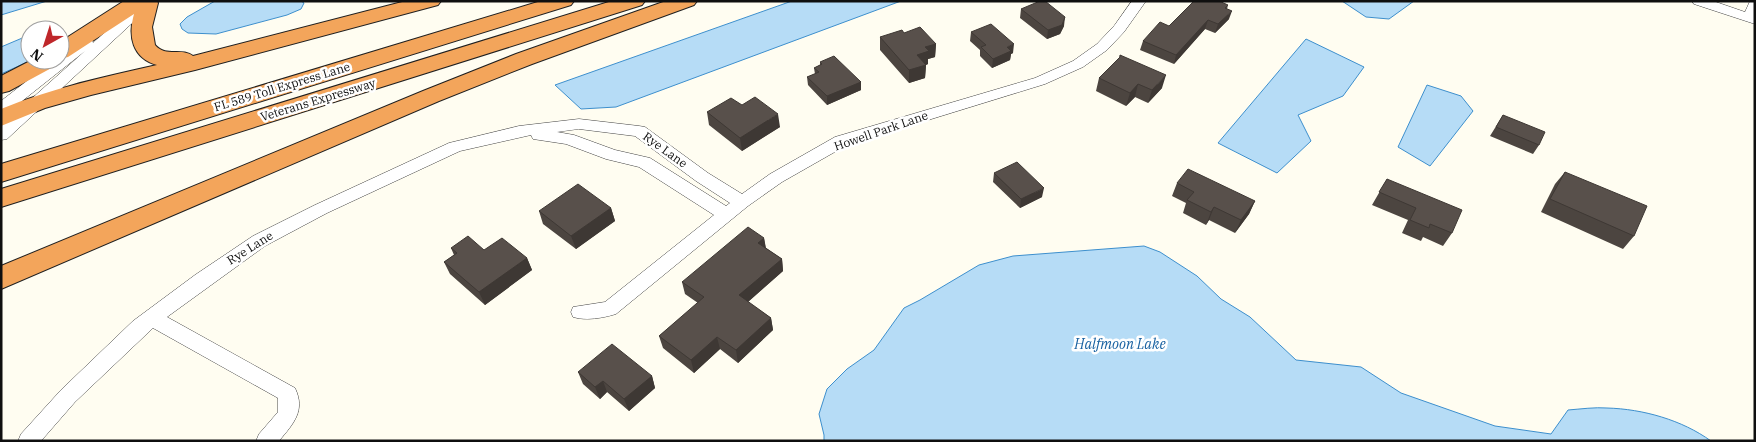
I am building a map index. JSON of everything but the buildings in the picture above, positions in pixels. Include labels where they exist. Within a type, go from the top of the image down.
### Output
[{"type":"highway","points":[[1,118],[37,103],[87,88],[195,63],[275,40],[431,1]]},
{"type":"highway","points":[[1,161],[532,1]]},
{"type":"highway","name":"FL 589 Toll Express Lane","points":[[1,173],[564,1]]},
{"type":"highway","name":"Veterans Expressway","points":[[2,198],[635,1]]},
{"type":"highway","points":[[1,278],[431,96],[524,59],[687,1]]},
{"type":"highway","points":[[143,2],[140,34],[142,47],[150,55],[179,59],[275,40]]},
{"type":"highway","points":[[70,46],[143,2]]},
{"type":"highway","points":[[1,86],[30,70]]},
{"type":"street","name":"Howell Park Lane","points":[[580,312],[609,309],[742,202],[776,178],[841,141],[1040,81],[1078,64],[1102,47],[1119,29],[1139,1]]},
{"type":"street","points":[[1698,1],[1752,19],[1755,4]]},
{"type":"street","points":[[1,135],[143,2]]},
{"type":"street","points":[[1,109],[143,2]]},
{"type":"street","name":"Rye Lane","points":[[28,441],[68,396],[153,318],[202,280],[258,241],[321,209],[455,147],[518,132],[579,124],[639,131],[742,202]]},
{"type":"street","points":[[589,146],[601,126]]},
{"type":"street","name":"Rye Lane","points":[[518,132],[568,139],[612,155],[644,162],[726,214]]},
{"type":"street","points":[[644,162],[662,148]]},
{"type":"street","points":[[153,318],[288,394],[288,414],[266,441]]},
{"type":"water","points":[[1,1],[47,1],[1,15]]},
{"type":"water","points":[[215,1],[301,1],[304,3],[301,9],[287,15],[216,34],[188,33],[182,29],[180,24],[187,17]]},
{"type":"water","points":[[792,1],[901,1],[616,107],[581,109],[555,85]]},
{"type":"water","points":[[1342,1],[1414,1],[1389,19],[1366,17]]},
{"type":"water","points":[[20,39],[20,65],[1,74],[1,47]]},
{"type":"water","points":[[1306,39],[1364,67],[1343,96],[1298,115],[1311,141],[1277,173],[1218,143]]},
{"type":"water","points":[[1427,85],[1461,96],[1473,111],[1430,166],[1398,147]]},
{"type":"water","name":"Halfmoon Lake","points":[[1144,246],[1160,252],[1197,276],[1221,299],[1250,317],[1296,360],[1361,367],[1401,393],[1495,426],[1551,434],[1568,410],[1621,409],[1662,417],[1688,427],[1711,441],[824,441],[819,414],[827,389],[847,369],[874,350],[904,308],[979,265],[1013,256]]}]
